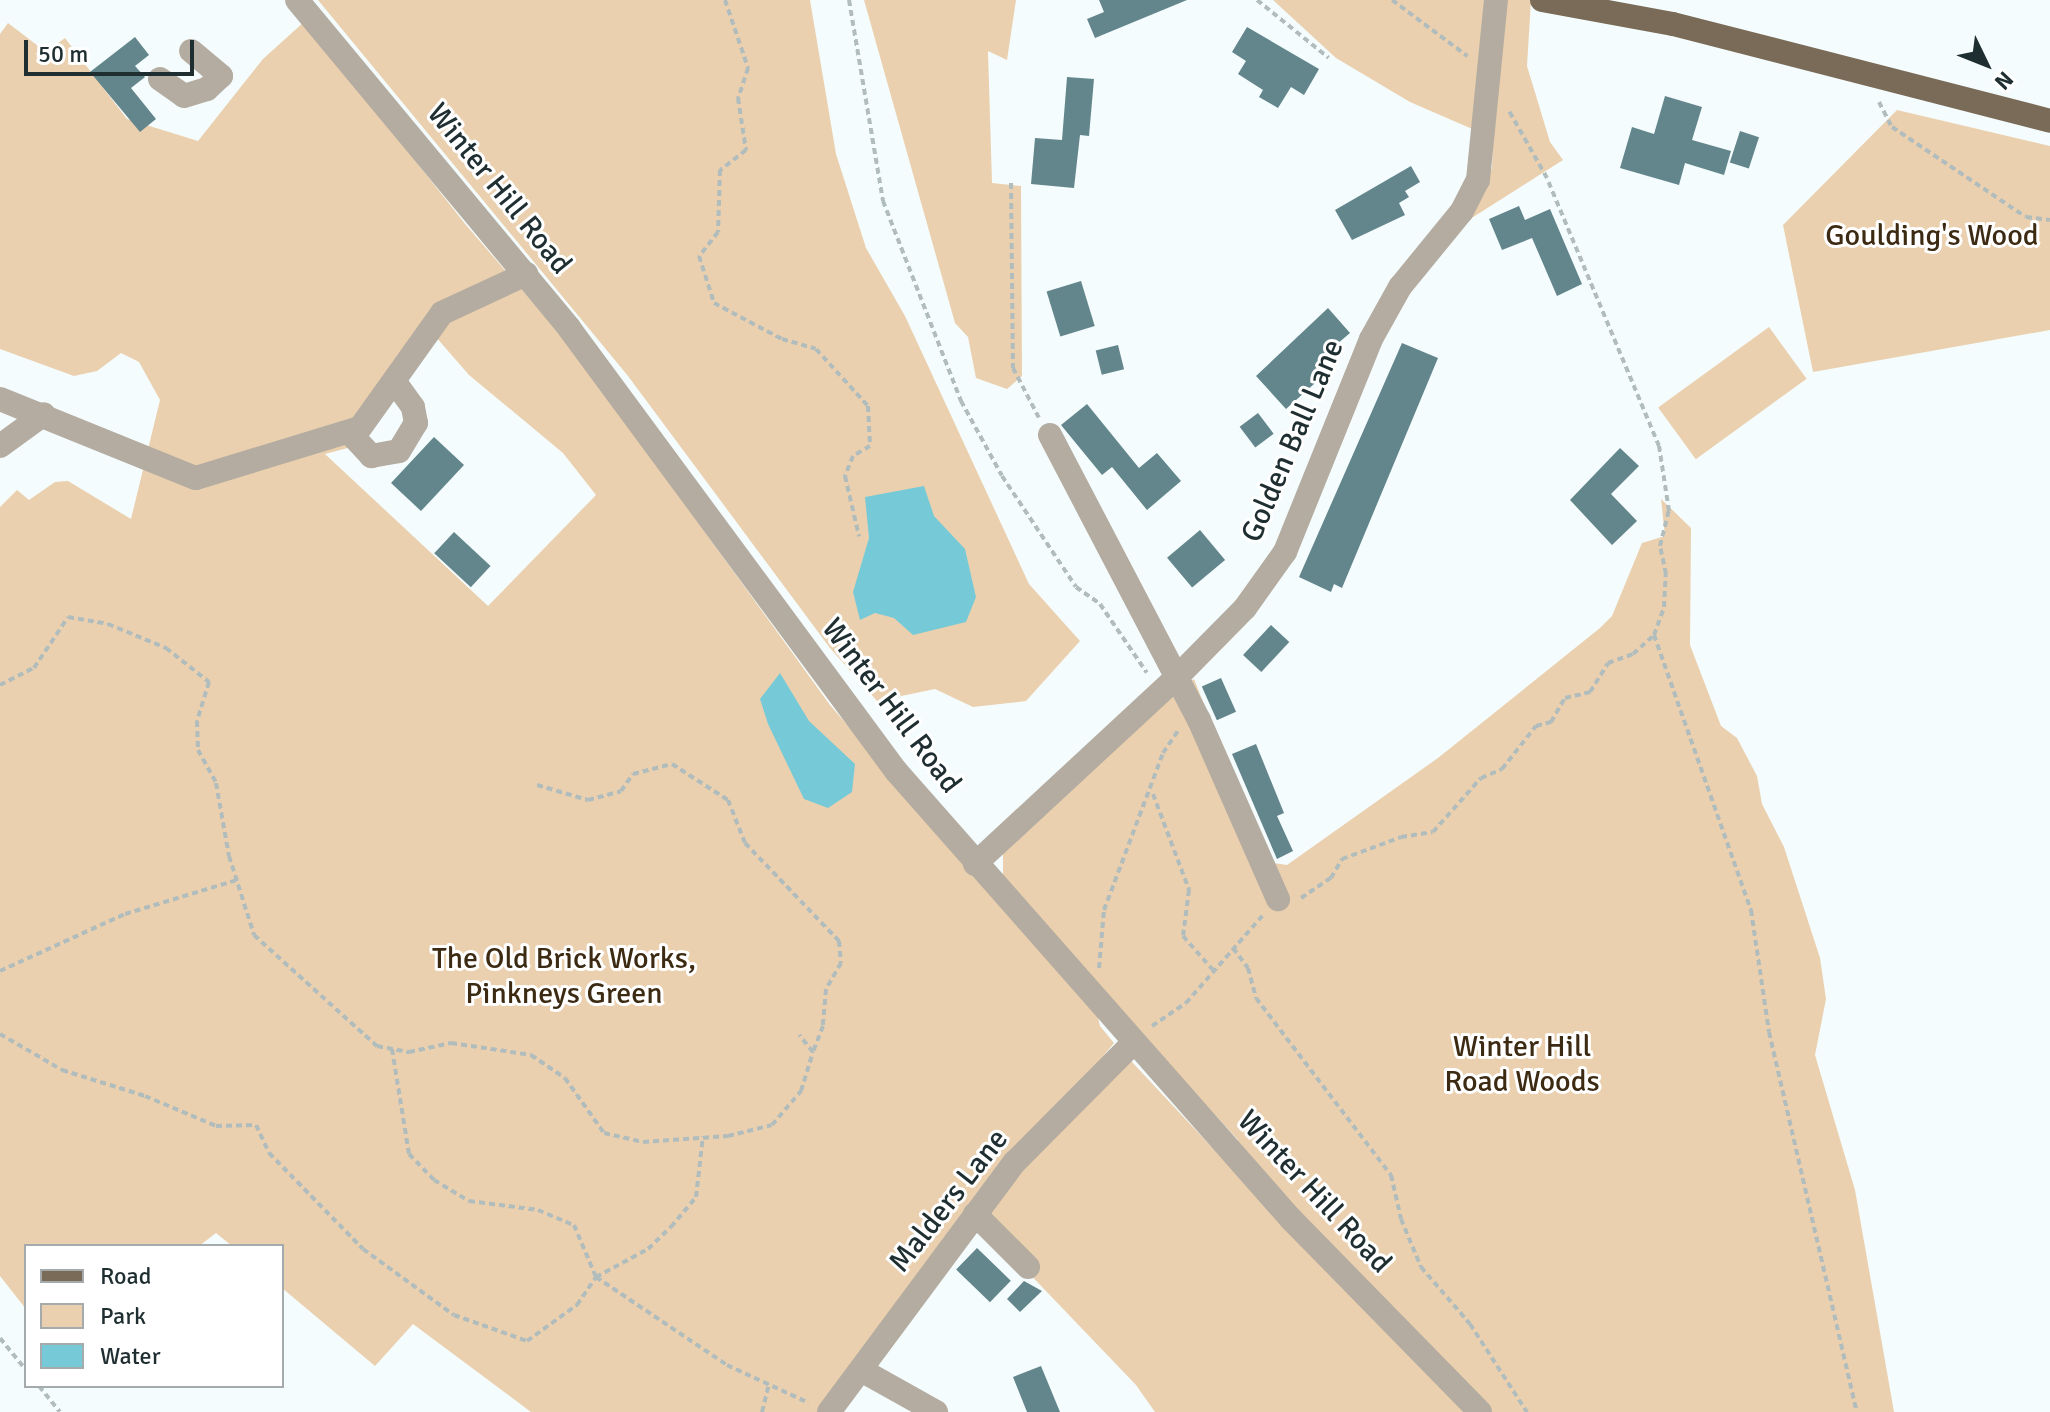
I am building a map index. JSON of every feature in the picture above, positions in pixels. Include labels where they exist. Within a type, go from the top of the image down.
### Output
[{"type":"main road","points":[[1542,0],[1673,24],[2050,121]]},
{"type":"street","name":"Winter Hill Road","points":[[297,0],[526,274],[836,693],[975,864],[1291,1219],[1480,1412]]},
{"type":"street","name":"Golden Ball Lane","points":[[975,864],[1169,684],[1245,608],[1285,552],[1371,339],[1400,287],[1462,211],[1478,180],[1496,0]]},
{"type":"street","points":[[160,79],[184,96],[207,89],[221,76],[191,51]]},
{"type":"street","points":[[0,399],[44,414],[196,478],[360,428],[442,313],[526,274]]},
{"type":"street","points":[[349,432],[371,456],[399,451],[416,423],[413,407],[394,381]]},
{"type":"street","points":[[0,446],[44,414]]},
{"type":"street","points":[[1050,435],[1169,684],[1199,720],[1278,899]]},
{"type":"street","name":"Malders Lane","points":[[827,1411],[861,1370],[1015,1162],[1132,1041]]},
{"type":"street","points":[[975,1214],[1028,1267]]},
{"type":"street","points":[[861,1370],[936,1412]]},
{"type":"path","points":[[725,0],[748,68],[738,98],[746,150],[720,170],[718,232],[699,256],[714,303],[782,339],[816,349],[868,406],[870,446],[853,456],[845,476],[859,536]]},
{"type":"path","points":[[849,0],[883,201],[961,401],[1002,476],[1076,587],[1100,604],[1169,684]]},
{"type":"path","points":[[1257,0],[1329,58]]},
{"type":"path","points":[[1132,1041],[1186,1003],[1278,899],[1295,903],[1331,878],[1342,859],[1401,837],[1433,832],[1481,778],[1502,769],[1536,726],[1551,722],[1565,698],[1590,692],[1608,663],[1633,654],[1654,635],[1664,607],[1666,574],[1660,546],[1669,511],[1659,446],[1547,178],[1487,72],[1392,0]]},
{"type":"path","points":[[1863,72],[1892,127],[2026,217],[2050,220]]},
{"type":"path","points":[[1011,183],[1013,368],[1050,435]]},
{"type":"path","points":[[0,685],[34,668],[68,617],[122,630],[166,648],[209,682],[197,721],[198,750],[216,783],[229,856],[240,879],[254,935],[377,1046],[409,1052],[451,1043],[531,1055],[565,1078],[604,1133],[643,1142],[728,1136],[772,1125],[801,1091],[823,1026],[826,989],[841,963],[839,941],[745,843],[728,800],[672,764],[633,774],[621,791],[588,800],[537,785]]},
{"type":"path","points":[[1654,635],[1751,910],[1769,1032],[1857,1412]]},
{"type":"path","points":[[1085,990],[1099,974],[1104,910],[1152,792],[1163,753],[1182,724],[1199,720]]},
{"type":"path","points":[[1152,792],[1189,890],[1183,936],[1214,970]]},
{"type":"path","points":[[0,971],[125,914],[240,879]]},
{"type":"path","points":[[1233,948],[1248,968],[1256,998],[1391,1175],[1401,1219],[1421,1267],[1470,1324],[1527,1412]]},
{"type":"path","points":[[0,1034],[62,1070],[145,1096],[216,1126],[256,1125],[269,1153],[363,1249],[454,1315],[527,1341],[577,1305],[596,1277],[648,1249],[696,1197],[703,1136]]},
{"type":"path","points":[[799,1035],[813,1052]]},
{"type":"path","points":[[392,1049],[409,1154],[434,1180],[469,1201],[538,1210],[574,1225],[596,1277],[727,1365],[827,1411]]},
{"type":"path","points":[[0,1338],[24,1368]]},
{"type":"path","points":[[762,1412],[769,1384]]},
{"type":"path","points":[[41,1388],[60,1412]]},
{"type":"green space","points":[[318,0],[810,0],[836,154],[866,248],[905,316],[1029,584],[1080,641],[1026,701],[973,707],[935,689],[877,701],[830,648],[628,376]]},
{"type":"green space","points":[[864,0],[1016,0],[1007,60],[988,51],[992,183],[1021,186],[1022,376],[1007,389],[976,378],[968,337],[955,323]]},
{"type":"green space","points":[[1273,0],[1531,0],[1527,66],[1550,142],[1563,160],[1467,221],[1492,168],[1493,138],[1410,102],[1336,58]]},
{"type":"green space","name":"The Old Brick Works, Pinkneys Green","points":[[305,21],[466,225],[572,348],[830,705],[1097,1014],[1100,1026],[1114,1043],[972,1216],[823,1412],[531,1412],[413,1324],[375,1366],[284,1290],[284,1244],[230,1244],[216,1233],[202,1244],[24,1244],[24,1306],[0,1276],[0,507],[17,490],[29,500],[55,482],[68,481],[131,519],[160,400],[139,362],[121,353],[97,371],[74,376],[0,349],[0,34],[8,23],[46,52],[65,38],[127,119],[198,141],[263,59]],"holes":[[[435,336],[469,375],[563,453],[596,495],[488,606],[325,454],[359,445]]]},
{"type":"green space","name":"Goulding's Wood","points":[[1897,110],[2050,146],[2050,330],[1813,372],[1783,225]]},
{"type":"green space","points":[[1769,327],[1807,379],[1696,459],[1658,408]]},
{"type":"green space","name":"Winter Hill Road Woods","points":[[1661,499],[1691,528],[1690,645],[1721,726],[1737,738],[1757,776],[1762,804],[1784,847],[1820,958],[1826,999],[1815,1055],[1855,1190],[1894,1412],[1155,1412],[1136,1385],[976,1218],[1117,1046],[1221,1157],[1238,1140],[1003,883],[1003,850],[1164,699],[1194,679],[1267,862],[1287,865],[1438,758],[1600,628],[1612,616],[1642,543],[1665,536]]},
{"type":"water","points":[[924,486],[934,516],[965,549],[976,597],[966,622],[913,635],[894,618],[875,613],[860,620],[853,592],[869,538],[865,497]]},
{"type":"water","points":[[780,673],[809,721],[855,764],[852,792],[828,808],[804,799],[768,724],[760,699]]},
{"type":"building","points":[[1099,0],[1187,0],[1095,38],[1087,19],[1104,12]]},
{"type":"building","points":[[1247,27],[1319,69],[1304,95],[1291,87],[1278,108],[1259,97],[1263,90],[1238,74],[1246,61],[1232,52]]},
{"type":"building","points":[[135,37],[149,55],[135,66],[145,77],[131,88],[156,119],[140,132],[90,72]]},
{"type":"building","points":[[1067,77],[1094,79],[1089,136],[1080,135],[1074,188],[1031,184],[1035,138],[1062,140]]},
{"type":"building","points":[[1665,96],[1702,107],[1692,140],[1731,151],[1724,175],[1685,163],[1679,185],[1620,168],[1632,127],[1654,134]]},
{"type":"building","points":[[1740,131],[1759,137],[1749,169],[1730,162]]},
{"type":"building","points":[[1411,166],[1420,182],[1405,191],[1409,197],[1399,203],[1405,215],[1352,240],[1335,210]]},
{"type":"building","points":[[1519,206],[1525,220],[1550,209],[1582,284],[1557,296],[1532,238],[1502,250],[1489,219]]},
{"type":"building","points":[[1081,281],[1095,326],[1060,336],[1047,292]]},
{"type":"building","points":[[1328,308],[1350,333],[1323,356],[1333,367],[1286,409],[1256,376]]},
{"type":"building","points":[[1402,343],[1438,358],[1342,588],[1334,584],[1331,592],[1299,577]]},
{"type":"building","points":[[1118,345],[1124,369],[1102,375],[1096,351]]},
{"type":"building","points":[[1087,404],[1139,468],[1157,453],[1181,481],[1147,510],[1112,467],[1102,475],[1061,425]]},
{"type":"building","points":[[1258,413],[1274,434],[1255,448],[1240,427]]},
{"type":"building","points":[[434,437],[464,465],[421,511],[391,483]]},
{"type":"building","points":[[1620,448],[1639,466],[1611,494],[1637,521],[1612,545],[1570,500]]},
{"type":"building","points":[[1200,530],[1225,560],[1192,588],[1167,558]]},
{"type":"building","points":[[454,532],[491,566],[471,587],[434,553]]},
{"type":"building","points":[[1271,625],[1289,642],[1261,672],[1243,655]]},
{"type":"building","points":[[1221,678],[1236,712],[1217,720],[1202,687]]},
{"type":"building","points":[[1256,744],[1284,813],[1277,816],[1293,851],[1277,859],[1232,754]]},
{"type":"building","points":[[977,1248],[1011,1281],[990,1302],[956,1270]]},
{"type":"building","points":[[1024,1281],[1042,1291],[1020,1312],[1007,1299]]},
{"type":"building","points":[[1041,1366],[1060,1412],[1027,1412],[1013,1377]]}]
